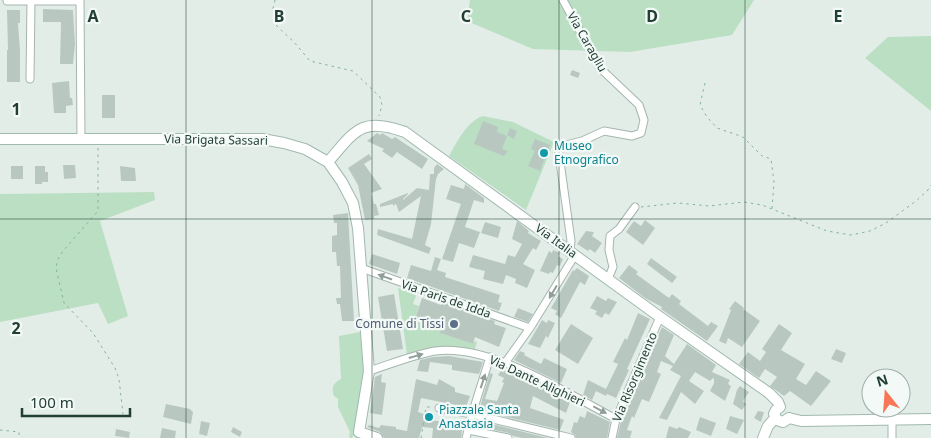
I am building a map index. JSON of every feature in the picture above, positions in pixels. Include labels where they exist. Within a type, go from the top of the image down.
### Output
[{"type":"main road","points":[[328,162],[357,131],[365,126],[376,124]]},
{"type":"main road","name":"Via Italia","points":[[376,124],[390,126],[405,132],[419,141],[660,317],[769,393],[778,402],[780,407]]},
{"type":"main road","name":"Via Brigata Sassari","points":[[0,139],[262,140],[284,142],[304,149],[328,162],[342,182],[353,203],[358,228],[369,371],[357,435]]},
{"type":"main road","points":[[764,438],[768,426],[775,418],[775,412],[780,407],[789,411],[789,418]]},
{"type":"main road","points":[[775,418],[781,422],[789,418],[801,421],[931,419]]},
{"type":"main road","points":[[357,435],[377,438]]},
{"type":"street","points":[[7,1],[80,0],[81,139]]},
{"type":"street","name":"Via Caragliu","points":[[563,0],[600,68],[639,105],[644,120],[641,133],[638,135],[632,136],[604,131],[582,141],[558,147],[572,253]]},
{"type":"street","points":[[30,79],[31,1]]},
{"type":"street","points":[[608,279],[613,267],[609,250],[610,236],[619,229],[635,207]]},
{"type":"street","points":[[506,363],[530,328],[572,253]]},
{"type":"street","name":"Via Paris de Idda","points":[[361,268],[530,328]]},
{"type":"street","name":"Via Risorgimento","points":[[612,438],[616,419],[660,317]]},
{"type":"street","name":"Via Dante Alighieri","points":[[369,371],[436,351],[468,352],[506,363],[616,419]]},
{"type":"street","points":[[490,357],[467,434],[508,438]]},
{"type":"street","points":[[439,408],[571,438]]},
{"type":"street","points":[[892,420],[892,438]]},
{"type":"path","points":[[275,0],[273,8],[275,24],[294,42],[310,62],[353,71],[380,97],[382,104],[376,124]]},
{"type":"path","points":[[705,82],[700,104],[707,118],[717,128],[743,138],[762,156],[771,159],[774,182],[772,209]]},
{"type":"path","points":[[98,140],[98,211],[63,251],[58,259],[56,268],[64,303],[92,333],[115,368],[119,379],[123,414]]},
{"type":"path","points":[[635,207],[678,203],[709,206],[744,202],[762,205],[827,231],[851,235],[886,223],[916,201],[931,185]]},
{"type":"path","points":[[422,438],[426,407],[439,408]]},
{"type":"path","points":[[0,430],[19,432],[19,438]]},
{"type":"green space","points":[[470,0],[754,0],[732,35],[630,52],[533,49],[467,21]]},
{"type":"green space","points":[[931,36],[931,111],[865,58],[888,37]]},
{"type":"green space","points":[[483,116],[513,122],[554,142],[526,210],[449,156],[467,127]]},
{"type":"green space","points":[[154,192],[155,200],[100,221],[128,316],[108,324],[98,303],[0,322],[0,194]]},
{"type":"green space","points":[[398,288],[414,292],[416,296],[413,304],[419,306],[415,319],[442,328],[441,333],[473,344],[474,341],[477,342],[475,349],[444,346],[407,355]]},
{"type":"green space","points":[[360,332],[362,352],[365,356],[356,430],[352,438],[350,438],[350,432],[338,407],[338,399],[334,396],[333,388],[334,384],[341,379],[339,336]]},
{"type":"building","points":[[43,9],[73,10],[75,44],[73,64],[60,64],[61,22],[43,22]]},
{"type":"building","points":[[7,10],[20,10],[20,23],[18,23],[20,82],[7,82]]},
{"type":"building","points":[[572,70],[580,73],[578,78],[570,75]]},
{"type":"building","points":[[69,81],[70,98],[72,98],[73,105],[66,106],[66,113],[54,113],[52,83]]},
{"type":"building","points":[[102,95],[115,95],[115,118],[102,118]]},
{"type":"building","points":[[483,121],[498,127],[497,132],[507,136],[502,149],[508,151],[504,156],[474,144]]},
{"type":"building","points":[[510,128],[517,131],[514,139],[507,135]]},
{"type":"building","points":[[377,133],[380,135],[382,133],[392,139],[395,137],[428,159],[422,169],[397,152],[392,158],[382,151],[384,149],[367,141]]},
{"type":"building","points":[[535,139],[550,145],[540,171],[528,166],[535,151],[531,149]]},
{"type":"building","points":[[369,154],[372,159],[364,164],[382,189],[371,193],[379,215],[374,216],[374,219],[365,220],[358,185],[348,168]]},
{"type":"building","points":[[437,164],[444,169],[438,174],[436,179],[431,224],[425,245],[431,248],[429,254],[377,235],[378,229],[412,239],[421,196],[399,212],[396,204],[380,207],[380,204],[408,193],[403,200],[417,188],[429,190],[430,174],[434,174],[434,168]]},
{"type":"building","points":[[63,165],[75,165],[76,178],[64,179]]},
{"type":"building","points":[[11,166],[23,166],[23,179],[11,179]]},
{"type":"building","points":[[35,166],[45,166],[45,172],[48,172],[48,182],[35,184]]},
{"type":"building","points":[[120,166],[135,168],[136,181],[121,181]]},
{"type":"building","points":[[465,184],[484,198],[484,203],[474,200],[465,227],[480,232],[474,248],[459,243],[453,262],[442,259],[461,204],[446,199],[451,185],[464,189]]},
{"type":"building","points":[[348,213],[354,321],[342,321],[340,304],[337,304],[336,298],[341,298],[340,266],[337,266],[336,252],[332,252],[332,236],[337,235],[337,223],[334,223],[333,215]]},
{"type":"building","points":[[645,220],[655,228],[643,245],[626,232],[634,221],[641,226]]},
{"type":"building","points":[[517,221],[529,231],[528,233],[541,241],[536,250],[533,248],[523,264],[535,270],[527,288],[515,283],[516,279],[506,275],[503,284],[483,279],[485,271],[469,267],[473,255],[505,264],[508,255],[515,257],[522,244],[512,239]]},
{"type":"building","points":[[485,222],[501,227],[498,238],[481,233]]},
{"type":"building","points":[[586,231],[594,232],[592,236],[602,243],[595,253],[577,244]]},
{"type":"building","points":[[553,250],[560,253],[558,256],[563,259],[560,266],[557,265],[553,273],[550,272],[549,274],[540,271],[549,251],[552,253]]},
{"type":"building","points":[[372,254],[400,263],[397,274],[369,264]]},
{"type":"building","points":[[435,257],[441,259],[437,270],[446,273],[445,277],[500,295],[498,302],[502,303],[499,311],[407,278],[411,265],[431,271]]},
{"type":"building","points":[[651,258],[677,277],[672,283],[647,264]]},
{"type":"building","points":[[629,265],[638,272],[636,274],[669,298],[672,294],[681,301],[679,304],[708,326],[711,322],[718,326],[707,341],[619,278]]},
{"type":"building","points":[[577,268],[589,276],[585,285],[580,282],[561,318],[555,314],[557,311],[551,308],[573,270]]},
{"type":"building","points":[[394,294],[403,349],[387,351],[378,297]]},
{"type":"building","points":[[597,296],[606,301],[608,298],[617,302],[609,315],[605,313],[602,318],[595,314],[597,311],[590,308]]},
{"type":"building","name":"Comune di Tissi","points":[[422,298],[441,305],[442,302],[495,321],[494,324],[506,328],[499,347],[475,337],[473,344],[440,333],[442,328],[415,319]]},
{"type":"building","points":[[735,301],[760,321],[742,347],[728,338],[726,344],[719,341],[731,310],[729,309]]},
{"type":"building","points":[[518,308],[533,314],[528,322],[514,317]]},
{"type":"building","points":[[638,313],[650,319],[616,398],[596,391],[592,400],[583,395],[588,380],[606,389],[618,364],[613,362],[625,338],[627,340]]},
{"type":"building","points":[[542,320],[547,323],[548,320],[555,323],[548,338],[546,336],[540,348],[528,344]]},
{"type":"building","points":[[571,324],[593,338],[578,364],[555,350]]},
{"type":"building","points":[[779,324],[792,333],[781,350],[805,364],[796,379],[806,385],[816,371],[831,381],[811,406],[790,391],[784,396],[770,386],[777,377],[765,369],[759,378],[739,364],[748,352],[760,361],[766,352],[762,349]]},
{"type":"building","points":[[662,327],[674,335],[665,356],[674,364],[687,344],[716,365],[712,372],[730,380],[728,384],[731,386],[725,401],[710,391],[714,383],[713,378],[710,381],[695,372],[689,381],[704,391],[695,404],[681,392],[667,420],[659,418],[681,376],[670,370],[673,366],[661,361],[657,372],[661,374],[649,402],[642,399],[634,418],[632,416],[627,430],[632,431],[630,438],[617,438],[621,421]]},
{"type":"building","points":[[836,349],[846,353],[842,363],[831,359]]},
{"type":"building","points":[[520,351],[541,364],[544,358],[567,369],[561,383],[514,360]]},
{"type":"building","points":[[449,356],[483,362],[479,374],[452,370],[452,365],[430,362],[428,372],[417,371],[420,360]]},
{"type":"building","points":[[502,369],[556,392],[555,394],[570,402],[566,413],[533,396],[530,408],[564,420],[560,430],[479,410],[490,373],[493,374],[485,399],[497,401],[504,383],[502,382],[504,378],[498,375]]},
{"type":"building","points":[[382,374],[381,382],[386,383],[382,415],[370,413],[375,377]]},
{"type":"building","points":[[416,379],[437,385],[439,379],[455,388],[455,392],[470,396],[466,407],[421,398],[418,412],[424,414],[423,420],[453,422],[453,427],[462,430],[461,438],[432,438],[433,428],[422,427],[419,438],[384,438],[380,432],[367,427],[369,425],[379,428],[381,425],[407,431]]},
{"type":"building","points":[[740,386],[749,392],[743,401],[746,404],[742,410],[733,404]]},
{"type":"building","points":[[166,404],[190,409],[193,412],[191,424],[163,417]]},
{"type":"building","points":[[587,411],[610,422],[607,438],[576,438],[571,432],[574,422],[577,423],[580,416],[585,418]]},
{"type":"building","points":[[758,411],[764,412],[761,422],[754,418]]},
{"type":"building","points":[[730,416],[744,420],[737,434],[726,429]]},
{"type":"building","points":[[700,417],[716,423],[711,436],[696,430]]},
{"type":"building","points":[[476,420],[548,438],[513,436],[509,433],[474,426]]},
{"type":"building","points":[[201,421],[210,423],[207,436],[199,434]]},
{"type":"building","points":[[669,426],[677,429],[679,427],[691,432],[688,438],[666,438]]},
{"type":"building","points":[[233,427],[242,432],[240,437],[231,432]]},
{"type":"building","points":[[162,428],[176,431],[175,438],[160,438]]},
{"type":"building","points":[[116,429],[130,432],[129,438],[115,436]]},
{"type":"place","name":"Museo Etnografico","points":[[544,153]]},
{"type":"place","name":"Comune di Tissi","points":[[454,324]]},
{"type":"place","name":"Piazzale Santa Anastasia","points":[[429,417]]}]
